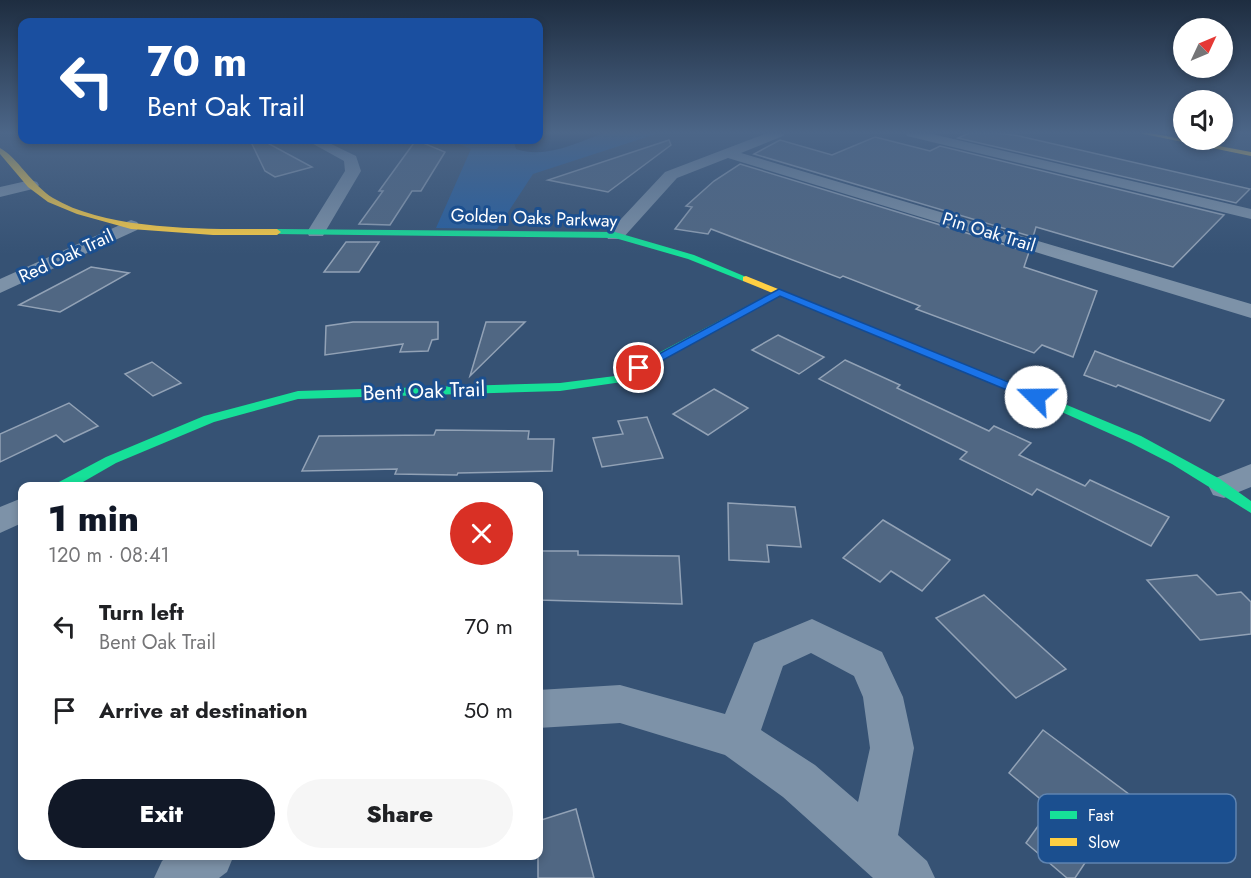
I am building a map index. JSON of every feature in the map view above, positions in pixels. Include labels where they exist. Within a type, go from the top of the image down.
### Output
[{"type":"street","name":"Golden Oaks Parkway","points":[[21,174],[31,185],[51,200],[80,212],[131,226],[213,232],[615,235],[691,257],[1121,432],[1224,488],[1251,508]]},
{"type":"street","points":[[316,232],[351,174]]},
{"type":"street","points":[[615,235],[674,174]]},
{"type":"street","name":"Pin Oak Trail","points":[[797,174],[1251,310]]},
{"type":"street","points":[[1083,174],[1251,214]]},
{"type":"street","points":[[0,192],[31,185]]},
{"type":"street","name":"Red Oak Trail","points":[[0,287],[131,226]]},
{"type":"street","name":"Bent Oak Trail","points":[[71,482],[111,460],[209,419],[298,395],[560,387],[618,379],[779,292]]},
{"type":"street","points":[[1224,488],[1251,474]]},
{"type":"street","points":[[0,522],[18,511]]},
{"type":"street","points":[[737,738],[768,656],[812,635],[868,664],[883,697],[892,748],[872,844]]},
{"type":"street","points":[[543,709],[620,704],[737,738],[799,781],[910,878]]},
{"type":"street","points":[[179,878],[203,860]]},
{"type":"shaded area","points":[[460,174],[533,174],[497,229],[436,228]]},
{"type":"building","points":[[270,174],[286,174],[275,177]]},
{"type":"building","points":[[391,174],[431,174],[421,191],[412,191],[390,225],[359,224],[383,191],[379,191]]},
{"type":"building","points":[[566,174],[632,174],[608,192],[548,180]]},
{"type":"building","points":[[725,174],[773,174],[1029,252],[1024,267],[1097,291],[1073,357],[1042,345],[1034,353],[916,309],[920,306],[843,276],[840,278],[711,229],[708,234],[675,229],[692,207],[686,206]]},
{"type":"building","points":[[821,174],[1055,174],[1224,215],[1173,267],[1036,227],[1033,237]]},
{"type":"building","points":[[1112,174],[1185,174],[1250,189],[1236,203]]},
{"type":"building","points":[[346,242],[379,242],[359,272],[324,272]]},
{"type":"building","points":[[91,267],[129,273],[60,312],[19,305]]},
{"type":"building","points":[[353,322],[438,322],[438,339],[432,340],[428,351],[400,352],[403,344],[325,355],[326,326]]},
{"type":"building","points":[[486,322],[525,322],[470,376]]},
{"type":"building","points":[[778,335],[824,357],[799,374],[752,350]]},
{"type":"building","points":[[1095,351],[1224,400],[1210,421],[1118,385],[1116,387],[1084,375]]},
{"type":"building","points":[[845,360],[900,385],[897,388],[989,431],[994,426],[1031,443],[1019,455],[1085,486],[1090,480],[1169,517],[1151,546],[1037,489],[1032,495],[960,459],[967,452],[819,379]]},
{"type":"building","points":[[152,362],[181,383],[153,396],[125,374]]},
{"type":"building","points":[[714,389],[748,408],[708,435],[673,414]]},
{"type":"building","points":[[69,403],[98,426],[64,442],[56,435],[0,462],[0,434]]},
{"type":"building","points":[[647,417],[663,458],[602,467],[593,438],[623,434],[618,421]]},
{"type":"building","points":[[436,430],[529,431],[528,439],[554,439],[552,471],[458,473],[457,475],[395,474],[397,469],[302,471],[319,436],[434,435]]},
{"type":"building","points":[[728,503],[795,507],[801,547],[767,545],[769,562],[729,560]]},
{"type":"building","points":[[883,520],[950,560],[922,591],[891,571],[880,582],[843,558]]},
{"type":"building","points":[[543,551],[578,551],[578,555],[679,556],[682,604],[543,600]]},
{"type":"building","points":[[1197,575],[1217,595],[1241,592],[1251,602],[1251,634],[1200,640],[1147,580]]},
{"type":"building","points":[[984,595],[1066,669],[1016,698],[936,618]]},
{"type":"building","points":[[1043,730],[1129,794],[1038,794],[1038,797],[1009,773]]},
{"type":"building","points":[[576,809],[594,878],[538,878],[538,860],[543,860],[543,819]]},
{"type":"building","points":[[1038,826],[1038,853],[1026,843]]},
{"type":"building","points":[[1049,863],[1085,863],[1075,878],[1067,878]]},
{"type":"traffic: fast","points":[[277,232],[615,235],[691,257],[746,279]]},
{"type":"traffic: fast","points":[[71,482],[111,460],[209,419],[298,395],[560,387],[618,379],[779,292]]},
{"type":"traffic: fast","points":[[925,352],[1051,402],[1136,439],[1177,460],[1251,508]]},
{"type":"traffic: slow","points":[[21,174],[31,185],[51,200],[80,212],[131,226],[213,232],[277,232]]},
{"type":"traffic: slow","points":[[746,279],[925,352]]},
{"type":"route","points":[[639,368],[779,292],[1036,397]]}]
